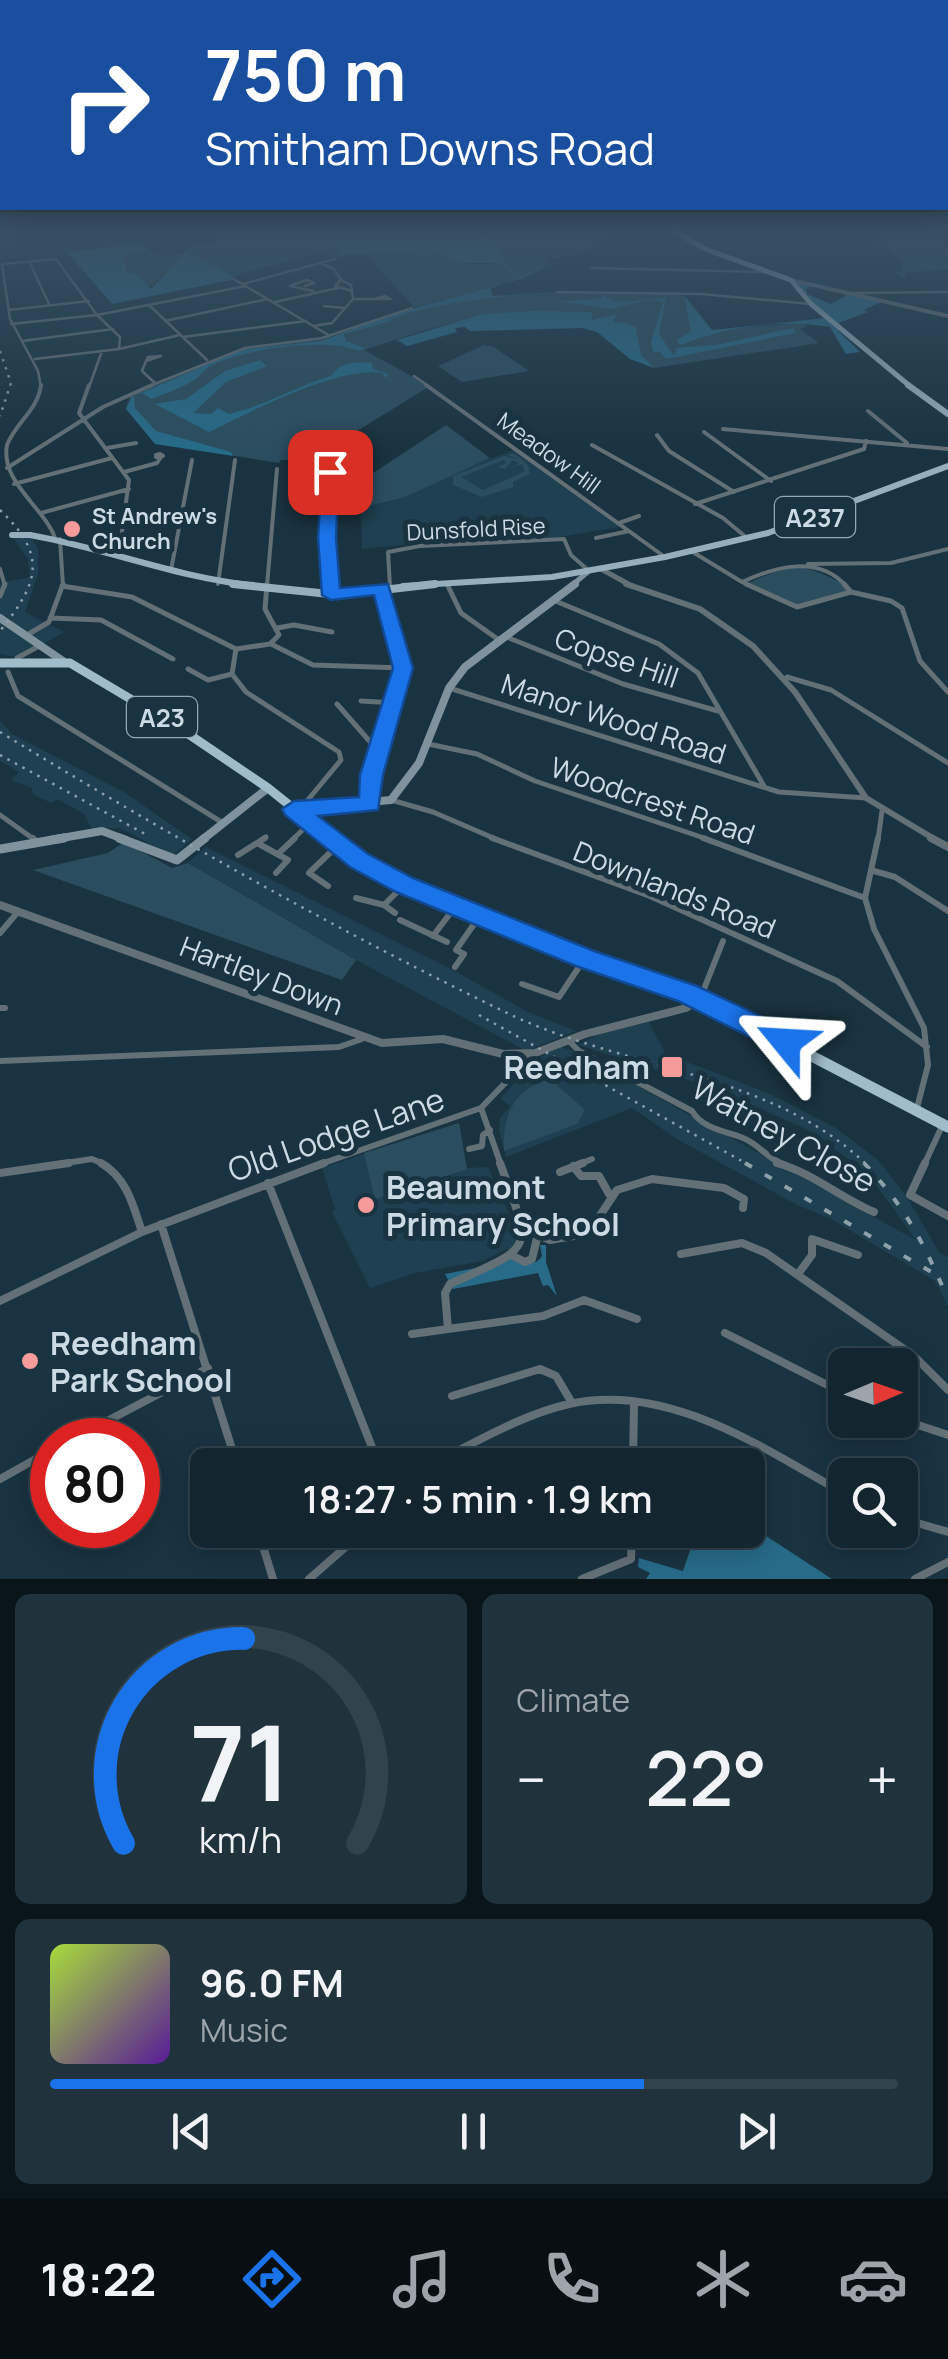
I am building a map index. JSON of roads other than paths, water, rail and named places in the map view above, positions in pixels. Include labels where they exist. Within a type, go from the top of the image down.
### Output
[{"type":"highway","name":"A23","points":[[6,670],[46,654]]},
{"type":"highway","name":"A23","points":[[6,670],[46,654],[68,663],[181,728],[298,808],[338,845],[405,885],[585,958],[700,996],[945,1126]]},
{"type":"highway","points":[[678,990],[679,1008]]},
{"type":"main road","points":[[811,305],[878,364],[948,414]]},
{"type":"main road","name":"A237","points":[[0,534],[57,539],[218,584],[331,595],[386,587],[525,580],[665,557],[747,538],[838,510],[948,466]]},
{"type":"main road","points":[[298,808],[391,800],[406,783],[428,744],[448,688],[465,667],[550,599],[585,578],[589,570]]},
{"type":"main road","points":[[0,618],[46,654]]},
{"type":"main road","points":[[0,849],[102,831],[178,860],[268,788]]},
{"type":"street","points":[[8,305],[11,324],[34,360],[40,392],[8,442],[7,468],[24,500],[41,513],[65,560],[62,586],[50,618],[26,635]]},
{"type":"street","points":[[9,310],[60,305]]},
{"type":"street","points":[[91,305],[120,338],[119,348]]},
{"type":"street","points":[[11,324],[149,305],[207,360]]},
{"type":"street","points":[[165,321],[241,305]]},
{"type":"street","points":[[279,305],[330,336]]},
{"type":"street","points":[[313,326],[332,323],[347,305]]},
{"type":"street","points":[[899,305],[948,316]]},
{"type":"street","points":[[324,306],[344,308]]},
{"type":"street","points":[[7,468],[84,418],[207,360],[245,348],[330,336],[412,308]]},
{"type":"street","points":[[34,360],[182,336],[306,322]]},
{"type":"street","points":[[332,323],[344,331]]},
{"type":"street","points":[[22,342],[113,329]]},
{"type":"street","points":[[102,351],[78,411],[130,480],[120,554]]},
{"type":"street","points":[[142,362],[142,371],[155,383]]},
{"type":"street","name":"Meadow Hill","points":[[414,376],[665,557]]},
{"type":"street","points":[[868,412],[909,445]]},
{"type":"street","points":[[723,430],[948,449]]},
{"type":"street","points":[[704,432],[771,481]]},
{"type":"street","points":[[657,435],[669,451],[734,492]]},
{"type":"street","points":[[695,504],[864,449],[866,441]]},
{"type":"street","points":[[107,448],[136,443]]},
{"type":"street","points":[[592,444],[726,520],[747,538]]},
{"type":"street","points":[[124,472],[157,463],[161,457]]},
{"type":"street","points":[[14,484],[113,458]]},
{"type":"street","points":[[169,572],[192,460]]},
{"type":"street","points":[[218,584],[235,460]]},
{"type":"street","points":[[270,644],[279,635],[266,609],[277,469]]},
{"type":"street","points":[[330,472],[327,538],[331,595]]},
{"type":"street","points":[[41,513],[129,489]]},
{"type":"street","points":[[619,523],[639,516]]},
{"type":"street","points":[[596,538],[629,531]]},
{"type":"street","name":"Dunsfold Rise","points":[[386,587],[390,550],[436,544],[564,540],[571,555],[589,570]]},
{"type":"street","points":[[742,582],[785,566],[899,562],[948,549]]},
{"type":"street","points":[[692,551],[742,582],[798,608],[852,592]]},
{"type":"street","points":[[805,564],[847,585],[860,597],[892,601],[902,608],[920,660],[948,692]]},
{"type":"street","points":[[601,568],[704,611],[787,677],[866,798],[882,812],[948,847]]},
{"type":"street","points":[[0,570],[6,584],[0,596]]},
{"type":"street","name":"Copse Hill","points":[[447,583],[462,613],[502,638],[624,684],[718,711]]},
{"type":"street","points":[[62,586],[98,585],[130,594],[236,649],[270,644],[313,664],[403,668]]},
{"type":"street","points":[[370,804],[372,775],[403,668],[386,587]]},
{"type":"street","points":[[550,599],[659,644],[702,677],[718,711],[766,788]]},
{"type":"street","points":[[50,618],[100,620],[173,659]]},
{"type":"street","points":[[277,628],[294,625],[333,632]]},
{"type":"street","points":[[236,649],[232,674],[246,692],[339,752],[341,760],[336,769],[298,808]]},
{"type":"street","points":[[17,658],[46,654]]},
{"type":"street","points":[[6,670],[18,696],[223,822]]},
{"type":"street","points":[[188,670],[208,680],[232,674]]},
{"type":"street","points":[[787,677],[831,690],[948,763]]},
{"type":"street","name":"Manor Wood Road","points":[[448,688],[516,706],[779,792],[866,798]]},
{"type":"street","points":[[360,701],[395,703]]},
{"type":"street","points":[[336,704],[380,752]]},
{"type":"street","name":"Woodcrest Road","points":[[428,744],[477,754],[535,781],[775,862],[866,898]]},
{"type":"street","name":"Downlands Road","points":[[391,800],[433,812],[650,896],[754,941],[837,981],[928,1048]]},
{"type":"street","points":[[882,812],[866,898],[874,929],[921,1020],[928,1048],[927,1074],[916,1111]]},
{"type":"street","points":[[0,816],[19,825],[36,841]]},
{"type":"street","points":[[279,852],[310,822]]},
{"type":"street","points":[[259,844],[266,837]]},
{"type":"street","points":[[238,855],[259,844],[279,852],[288,860],[276,873]]},
{"type":"street","points":[[328,886],[309,873],[338,845]]},
{"type":"street","points":[[874,871],[895,877],[948,911]]},
{"type":"street","points":[[384,904],[405,885]]},
{"type":"street","points":[[356,898],[384,904],[398,917],[447,942]]},
{"type":"street","name":"Hartley Down","points":[[0,905],[147,954],[362,1038],[382,1043],[460,1040],[512,1055],[535,1053]]},
{"type":"street","points":[[433,936],[455,907]]},
{"type":"street","points":[[0,933],[19,911]]},
{"type":"street","points":[[454,967],[464,954],[456,950],[479,917]]},
{"type":"street","points":[[700,996],[723,941]]},
{"type":"street","points":[[522,984],[560,998],[585,958]]},
{"type":"street","name":"Old Lodge Lane","points":[[0,1301],[142,1232],[268,1182],[481,1108],[535,1053],[679,1008],[700,996]]},
{"type":"street","points":[[0,1061],[233,1053],[338,1046],[362,1038]]},
{"type":"street","name":"Watney Close","points":[[568,1040],[578,1051],[692,1111],[697,1119],[730,1136],[744,1138],[772,1160],[806,1171],[837,1196],[874,1212]]},
{"type":"street","points":[[512,1055],[520,1064]]},
{"type":"street","points":[[481,1108],[524,1229],[537,1238],[558,1240],[580,1235],[594,1225],[610,1194],[644,1178],[660,1177],[739,1192],[744,1199],[743,1208]]},
{"type":"street","points":[[945,1126],[910,1195],[948,1216]]},
{"type":"street","points":[[469,1149],[482,1146],[483,1135],[490,1130]]},
{"type":"street","points":[[0,1172],[92,1159],[107,1163],[124,1181],[142,1232]]},
{"type":"street","points":[[560,1172],[592,1159]]},
{"type":"street","points":[[572,1166],[580,1176],[599,1176],[610,1194]]},
{"type":"street","points":[[268,1182],[371,1448]]},
{"type":"street","points":[[162,1224],[233,1448]]},
{"type":"street","points":[[448,1329],[445,1292],[450,1284],[506,1262],[513,1256],[524,1229]]},
{"type":"street","points":[[513,1256],[525,1262],[532,1259],[537,1238]]},
{"type":"street","points":[[798,1274],[812,1255],[812,1239],[822,1240],[847,1255],[858,1255]]},
{"type":"street","points":[[681,1254],[742,1243],[798,1274],[914,1356],[948,1390]]},
{"type":"street","points":[[412,1334],[524,1319],[564,1311],[584,1300],[637,1319]]},
{"type":"street","points":[[726,1333],[828,1385]]},
{"type":"street","points":[[113,1418],[208,1368]]},
{"type":"street","points":[[452,1396],[540,1369],[556,1376],[572,1403]]},
{"type":"street","points":[[465,1448],[533,1416],[572,1403],[634,1404],[684,1413],[744,1436],[828,1484]]},
{"type":"street","points":[[633,1448],[634,1404]]},
{"type":"street","points":[[918,1425],[948,1435]]},
{"type":"street","points":[[0,1478],[30,1462]]},
{"type":"street","points":[[918,1523],[948,1532]]},
{"type":"street","points":[[263,1548],[272,1579]]},
{"type":"street","points":[[309,1579],[344,1548]]},
{"type":"street","points":[[582,1579],[631,1559],[631,1548]]},
{"type":"street","points":[[915,1579],[948,1562]]},
{"type":"railway","points":[[0,351],[11,383],[0,416]]},
{"type":"railway","points":[[0,510],[26,541],[33,569],[23,598],[0,631]]},
{"type":"railway","points":[[0,732],[249,878],[440,980],[550,1031],[694,1075],[786,1110],[829,1134],[867,1165]]},
{"type":"railway","points":[[0,755],[145,834]]},
{"type":"railway","points":[[479,1015],[749,1165]]},
{"type":"railway","points":[[745,1163],[937,1275]]},
{"type":"railway","points":[[864,1163],[913,1227],[937,1275]]},
{"type":"railway","points":[[937,1275],[948,1299]]},
{"type":"place","name":"St Andrew's Church","points":[[72,529]]},
{"type":"place","name":"Reedham","points":[[672,1067]]},
{"type":"place","name":"Beaumont Primary School","points":[[366,1205]]},
{"type":"place","name":"Reedham Park School","points":[[30,1361]]}]
